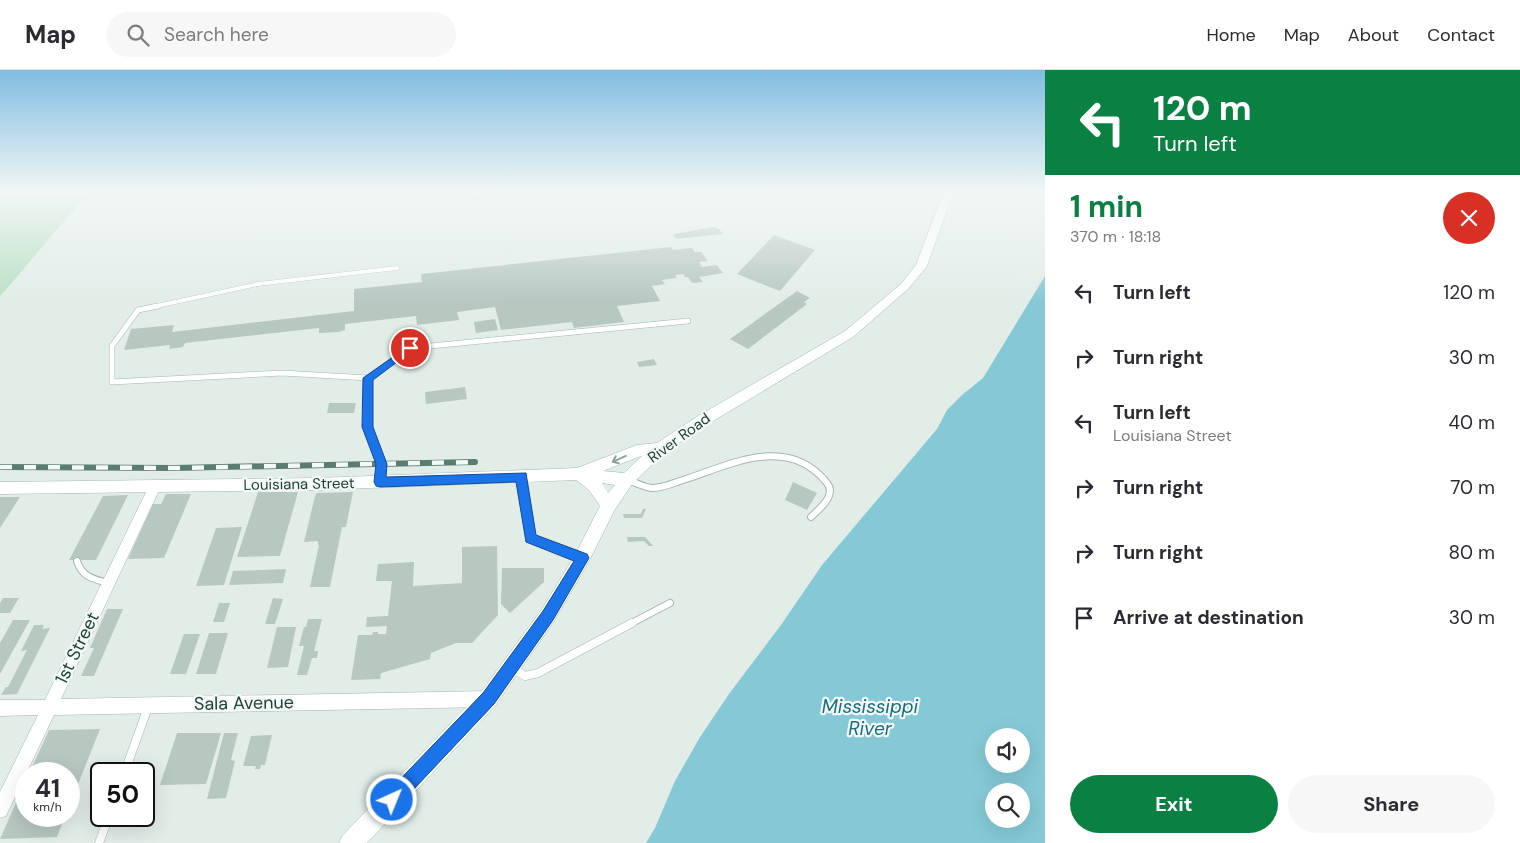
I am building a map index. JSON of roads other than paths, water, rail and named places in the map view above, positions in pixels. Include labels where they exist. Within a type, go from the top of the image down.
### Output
[{"type":"main road","name":"River Road","points":[[351,843],[488,699],[548,615],[582,558],[608,506],[627,480],[660,448],[718,411],[849,334],[905,286],[921,266],[935,229]]},
{"type":"main road","points":[[579,474],[637,451],[660,448]]},
{"type":"main road","points":[[579,474],[595,485],[608,506]]},
{"type":"main road","name":"Louisiana Street","points":[[0,488],[380,482],[579,474],[627,480]]},
{"type":"street","name":"1st Street","points":[[0,810],[155,486]]},
{"type":"street","name":"Sala Avenue","points":[[0,708],[488,699]]},
{"type":"lane","points":[[397,268],[258,284],[138,310],[112,346],[112,382],[282,373],[368,378],[410,348],[688,321]]},
{"type":"lane","points":[[368,378],[368,427],[382,464],[380,482]]},
{"type":"lane","points":[[627,480],[652,488],[668,485],[734,463],[767,456],[788,456],[803,462],[824,478],[829,485],[831,492],[827,501],[811,517]]},
{"type":"lane","points":[[522,477],[530,538],[582,558]]},
{"type":"lane","points":[[77,561],[80,571],[89,578],[108,583]]},
{"type":"lane","points":[[511,668],[525,676],[538,673],[670,603]]},
{"type":"lane","points":[[128,762],[149,705]]},
{"type":"lane","points":[[99,843],[105,827]]},
{"type":"water","name":"Mississippi River","points":[[1045,276],[1045,843],[646,843],[655,828],[675,781],[700,737],[729,694],[781,625],[822,565],[937,429],[947,410],[983,378]]},
{"type":"railway","points":[[0,467],[174,468],[475,462]]}]
